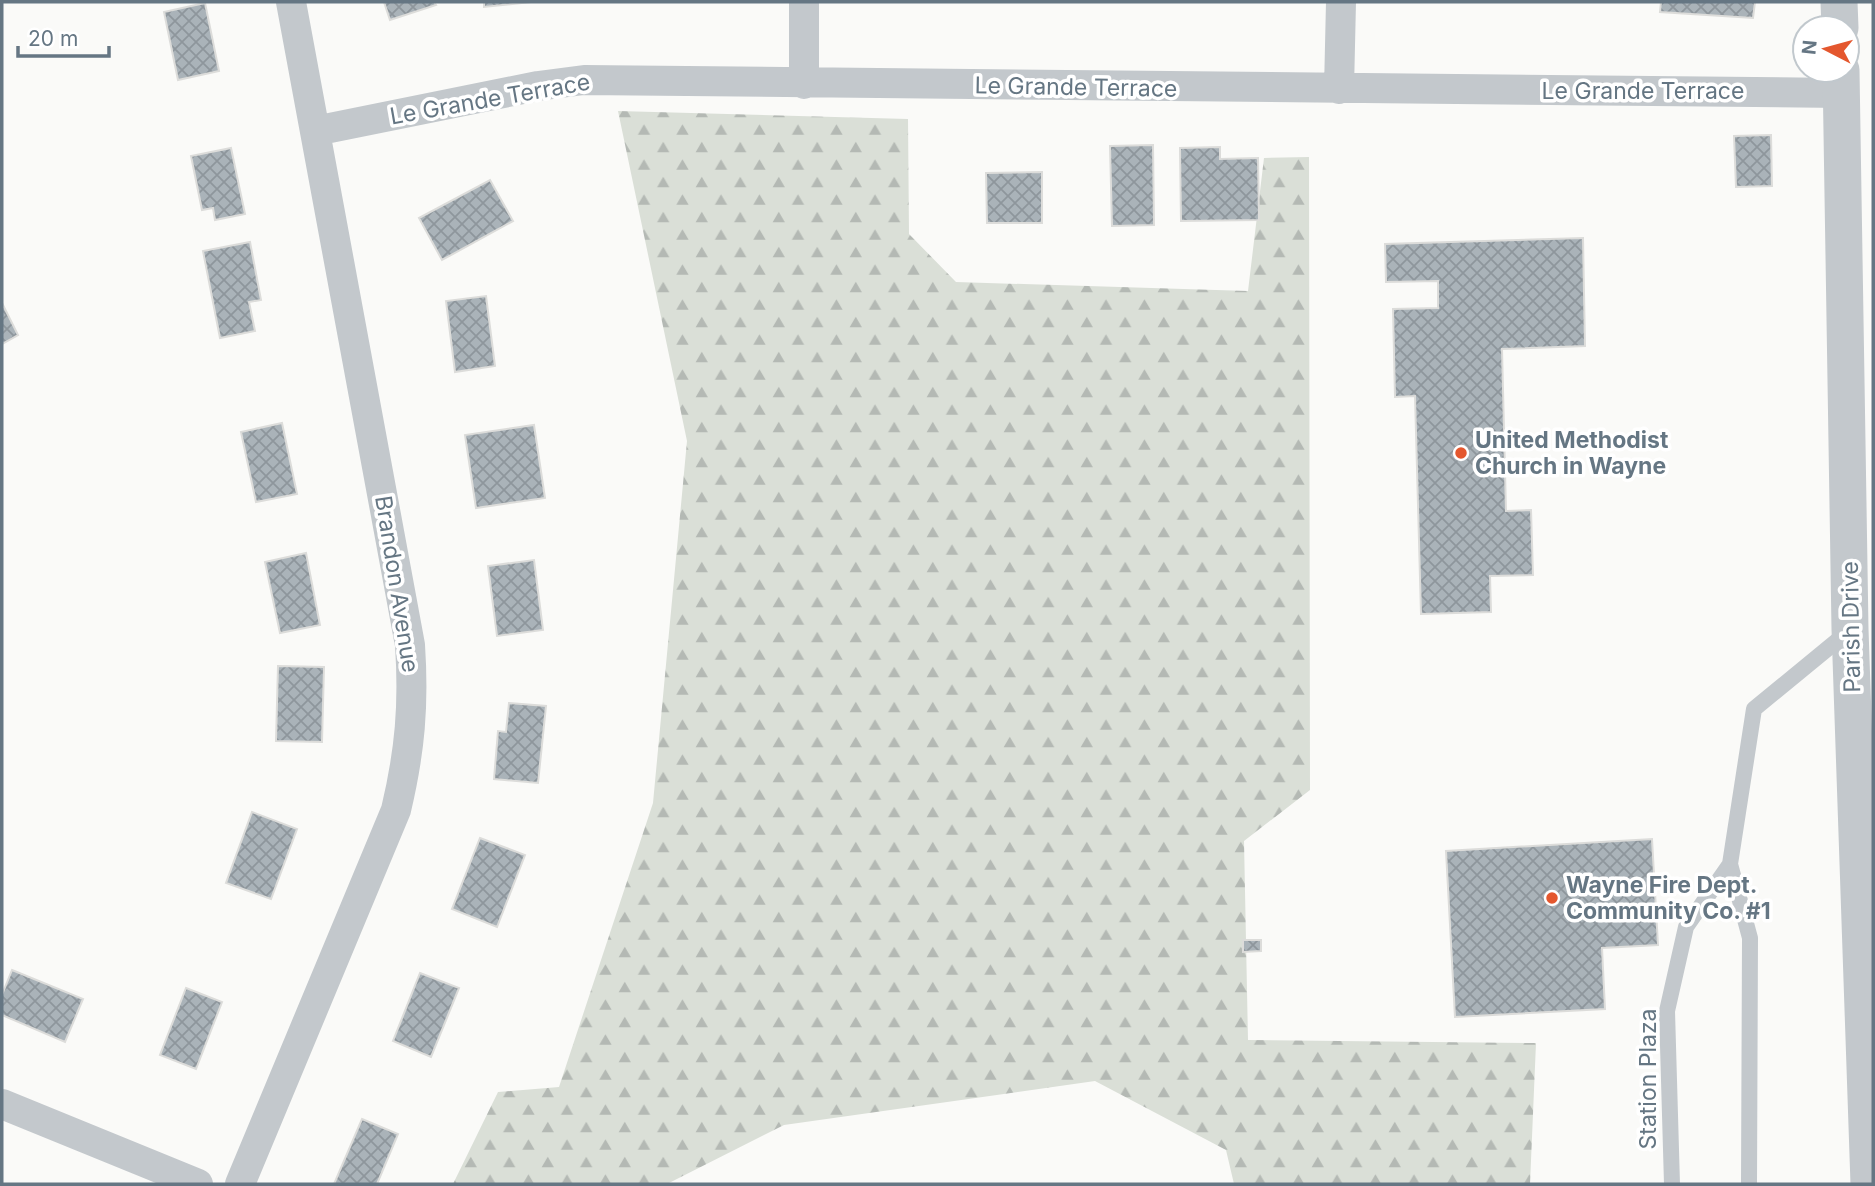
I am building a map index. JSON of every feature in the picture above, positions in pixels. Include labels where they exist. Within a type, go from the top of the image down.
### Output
[{"type":"street","name":"Brandon Avenue","points":[[240,1184],[396,810],[409,756],[414,701],[410,645],[291,2]]},
{"type":"street","points":[[804,2],[804,84]]},
{"type":"street","points":[[1339,89],[1341,2]]},
{"type":"street","name":"Le Grande Terrace","points":[[315,131],[538,86],[584,80],[1339,89],[1791,82]]},
{"type":"street","name":"Parish Drive","points":[[1841,84],[1850,629],[1869,1184]]},
{"type":"street","points":[[2,1104],[198,1184]]},
{"type":"lane","name":"Station Plaza","points":[[1749,1184],[1750,938],[1730,864],[1754,709],[1850,629]]},
{"type":"lane","name":"Station Plaza","points":[[1672,1184],[1667,1011],[1686,927],[1730,864]]},
{"type":"green space","points":[[618,111],[908,119],[909,234],[956,282],[1248,291],[1264,158],[1309,157],[1310,790],[1244,841],[1248,1040],[1536,1043],[1530,1184],[1234,1184],[1226,1150],[1095,1081],[784,1125],[667,1184],[453,1184],[498,1092],[559,1087],[653,803],[687,441]]},
{"type":"building","points":[[384,2],[434,2],[436,5],[390,20]]},
{"type":"building","points":[[484,2],[531,2],[484,7]]},
{"type":"building","points":[[1661,2],[1755,2],[1753,18],[1660,12]]},
{"type":"building","points":[[205,3],[219,71],[178,80],[164,12]]},
{"type":"building","points":[[1771,135],[1772,186],[1736,187],[1734,136]]},
{"type":"building","points":[[1153,145],[1154,225],[1112,226],[1110,146]]},
{"type":"building","points":[[1220,147],[1220,159],[1258,158],[1259,220],[1181,221],[1180,148]]},
{"type":"building","points":[[231,148],[245,214],[215,220],[213,208],[202,210],[191,156]]},
{"type":"building","points":[[1042,172],[1042,223],[987,223],[986,173]]},
{"type":"building","points":[[490,180],[513,221],[442,260],[419,218]]},
{"type":"building","name":"United Methodist Church in Wayne","points":[[1583,238],[1585,346],[1502,349],[1506,511],[1531,510],[1533,575],[1490,576],[1491,612],[1421,614],[1415,396],[1395,397],[1393,309],[1438,308],[1438,281],[1386,282],[1385,244]]},
{"type":"building","points":[[250,242],[261,300],[249,302],[255,331],[220,338],[203,251]]},
{"type":"building","points":[[486,296],[495,366],[455,372],[446,301]]},
{"type":"building","points":[[2,303],[18,335],[2,344]]},
{"type":"building","points":[[282,423],[297,494],[256,502],[241,432]]},
{"type":"building","points":[[534,425],[545,498],[476,508],[465,435]]},
{"type":"building","points":[[306,553],[320,625],[280,633],[265,562]]},
{"type":"building","points":[[534,560],[543,630],[497,636],[488,566]]},
{"type":"building","points":[[278,666],[324,667],[322,742],[276,741]]},
{"type":"building","points":[[509,703],[546,706],[538,783],[494,779],[498,731],[506,732]]},
{"type":"building","points":[[252,812],[297,829],[271,899],[226,883]]},
{"type":"building","points":[[480,838],[525,855],[497,927],[452,909]]},
{"type":"building","name":"Wayne Fire Dept. Community Co. #1","points":[[1652,839],[1658,945],[1602,948],[1605,1009],[1455,1017],[1446,851]]},
{"type":"building","points":[[1243,940],[1261,940],[1261,951],[1243,952]]},
{"type":"building","points":[[12,970],[83,999],[65,1042],[2,1015],[2,995]]},
{"type":"building","points":[[420,973],[459,988],[431,1057],[393,1041]]},
{"type":"building","points":[[186,988],[222,1002],[196,1069],[160,1055]]},
{"type":"building","points":[[362,1119],[398,1134],[377,1184],[334,1184]]},
{"type":"place","name":"United Methodist Church in Wayne","points":[[1461,453]]},
{"type":"place","name":"Wayne Fire Dept. Community Co. #1","points":[[1552,898]]}]
